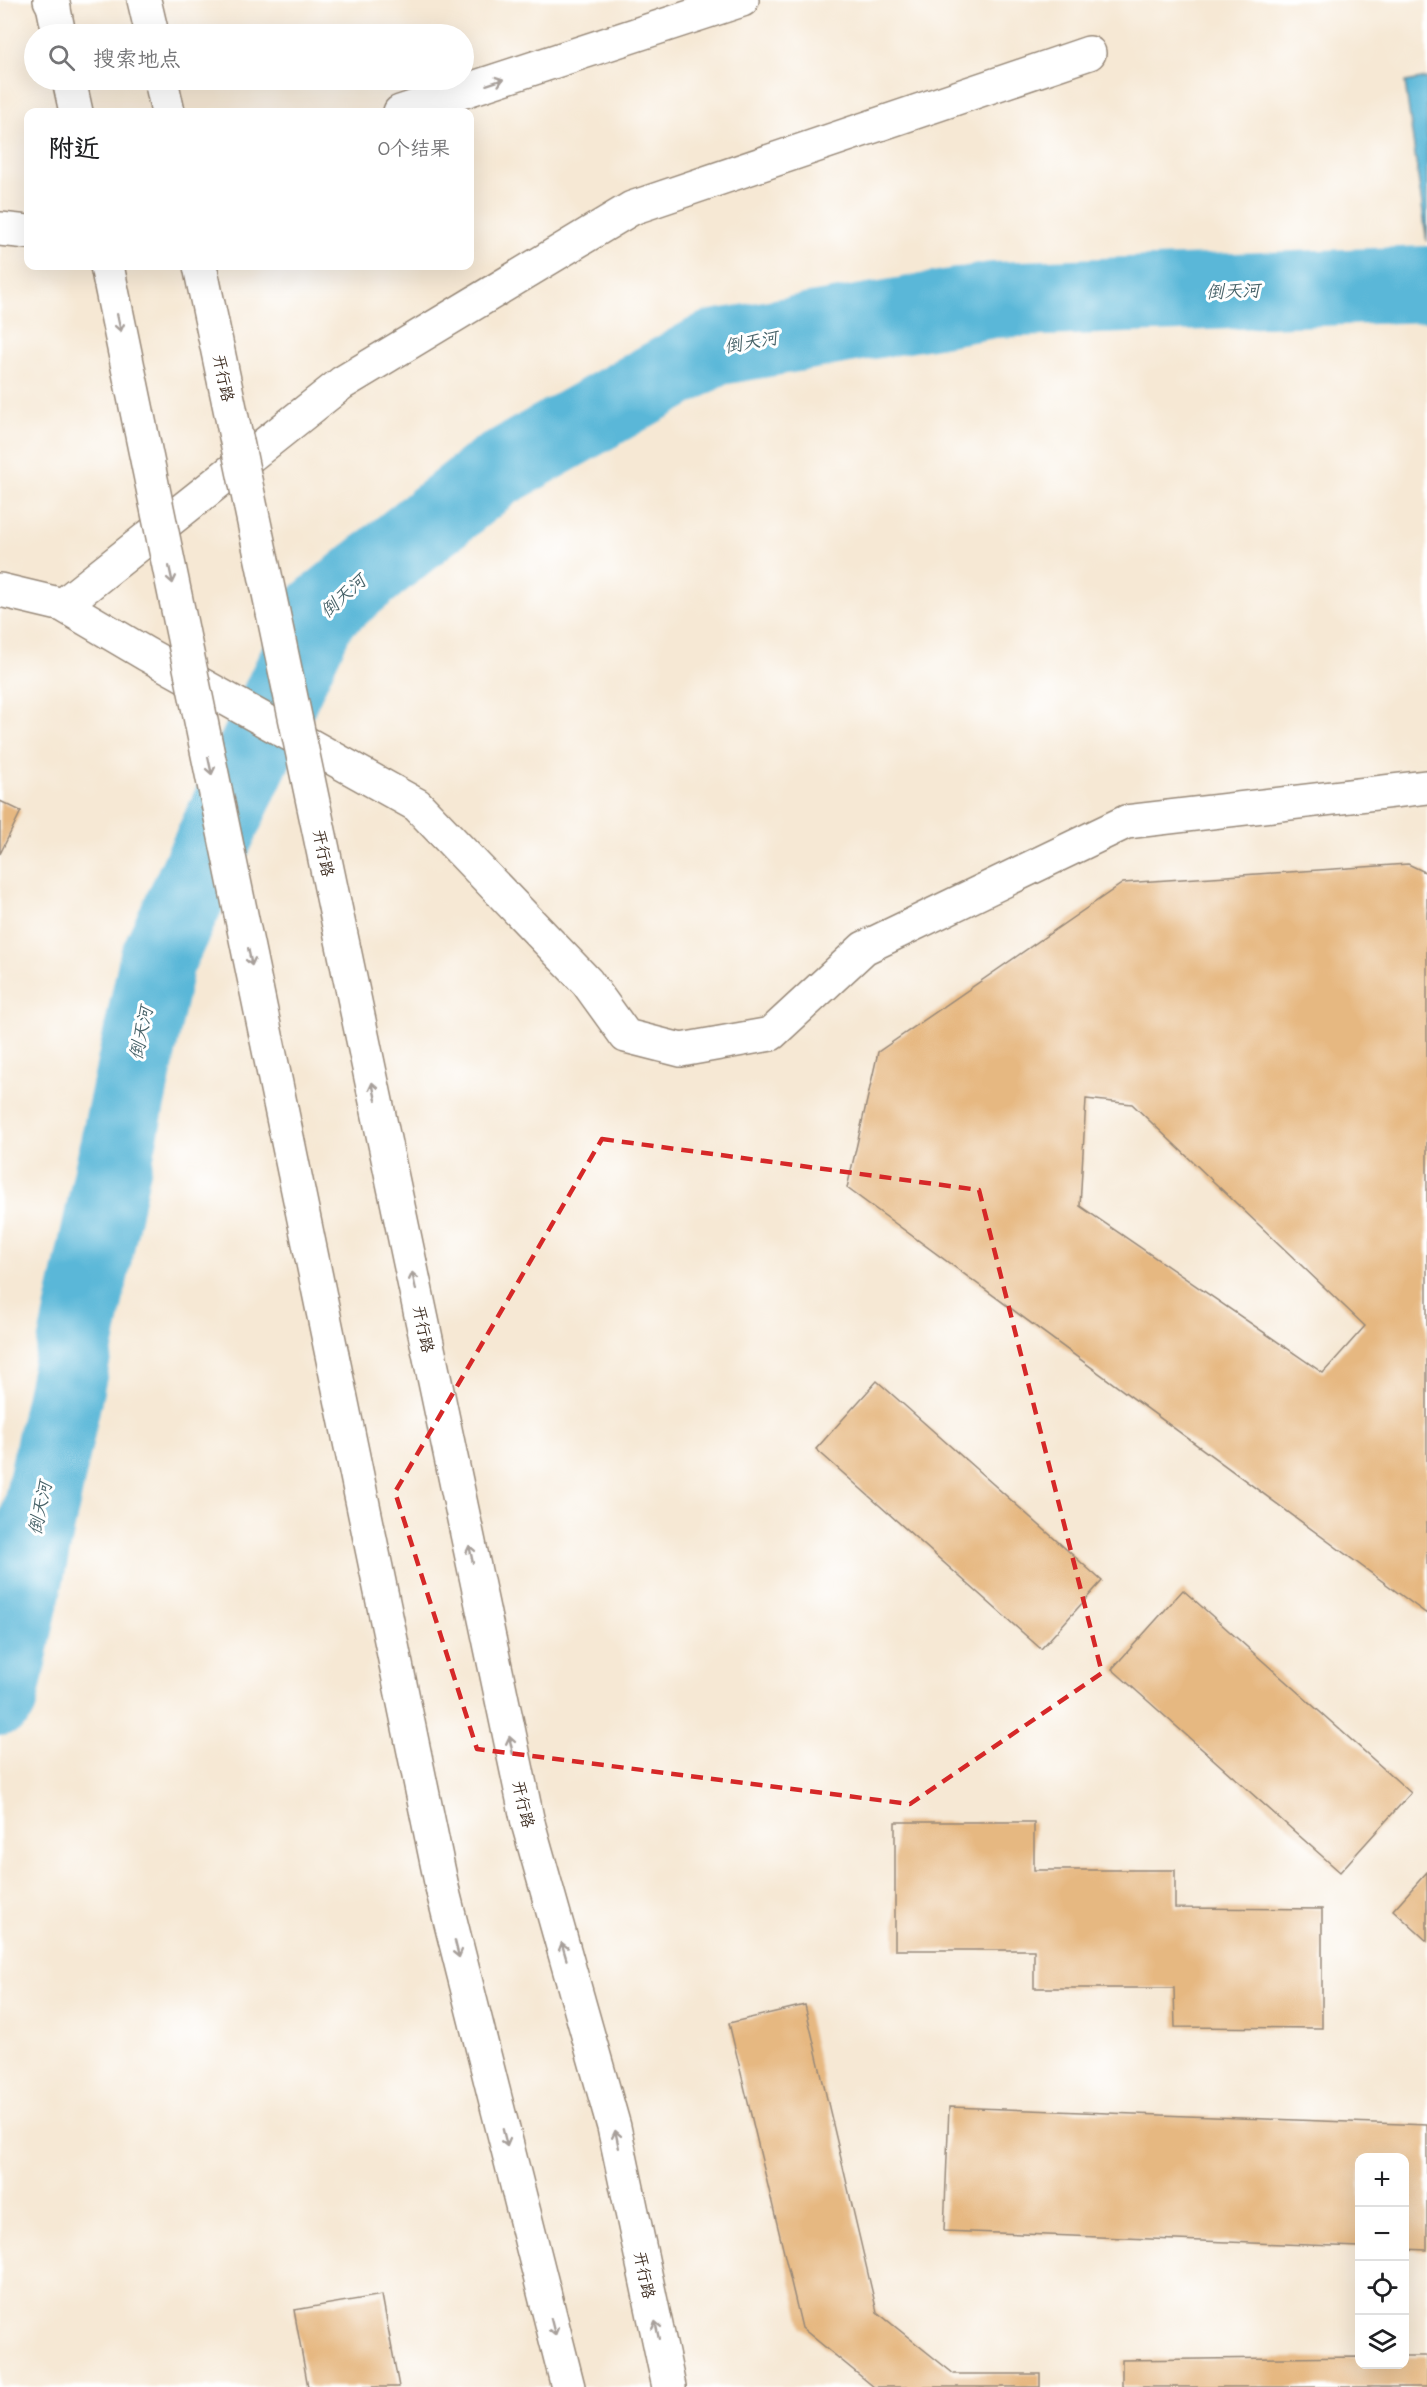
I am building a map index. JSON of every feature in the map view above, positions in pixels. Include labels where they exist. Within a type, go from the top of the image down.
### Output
[{"type":"main road","points":[[144,0],[150,24]]},
{"type":"main road","points":[[474,88],[742,0]]},
{"type":"main road","points":[[63,605],[342,383],[632,208],[1089,53]]},
{"type":"main road","points":[[71,90],[74,108]]},
{"type":"main road","points":[[163,90],[167,108]]},
{"type":"main road","points":[[412,108],[467,90]]},
{"type":"main road","points":[[0,229],[24,232]]},
{"type":"main road","points":[[108,270],[443,1892],[568,2387]]},
{"type":"main road","name":"开行路","points":[[201,270],[528,1823],[614,2127],[669,2387]]},
{"type":"main road","points":[[0,590],[63,605],[146,654],[417,805],[587,982],[626,1036],[681,1050],[771,1034],[864,948],[1126,822],[1427,787]]},
{"type":"highlighted area","points":[[602,1139],[979,1190],[1102,1673],[910,1804],[477,1749],[395,1492]]},
{"type":"water","points":[[1427,78],[1427,242],[1405,82]]},
{"type":"building","points":[[0,801],[21,811],[0,854]]},
{"type":"building","points":[[1408,864],[1427,873],[1427,1614],[847,1188],[878,1052],[1123,883]],"holes":[[[1086,1099],[1132,1104],[1365,1326],[1323,1373],[1080,1206]]]},
{"type":"building","points":[[877,1381],[1102,1581],[1041,1649],[816,1449]]},
{"type":"building","points":[[1183,1590],[1411,1793],[1340,1872],[1112,1669]]},
{"type":"building","points":[[895,1822],[1034,1822],[1034,1870],[1175,1870],[1175,1908],[1322,1909],[1322,2028],[1175,2027],[1174,1988],[1034,1988],[1034,1950],[895,1950]]},
{"type":"building","points":[[1427,1872],[1427,1941],[1393,1910]]},
{"type":"building","points":[[805,2005],[877,2312],[954,2374],[1040,2374],[1040,2387],[874,2387],[802,2328],[729,2023]]},
{"type":"building","points":[[949,2107],[1427,2125],[1427,2250],[1409,2249],[1409,2153],[1355,2153],[1355,2247],[944,2231]]},
{"type":"building","points":[[382,2295],[399,2387],[308,2387],[294,2310]]},
{"type":"building","points":[[1409,2356],[1427,2356],[1427,2387],[1122,2387],[1122,2360],[1355,2357],[1355,2369],[1409,2369]]},
{"type":"waterway","name":"倒天河","points":[[0,1698],[157,961],[320,612],[494,472],[714,348],[993,300],[1427,284]]}]
